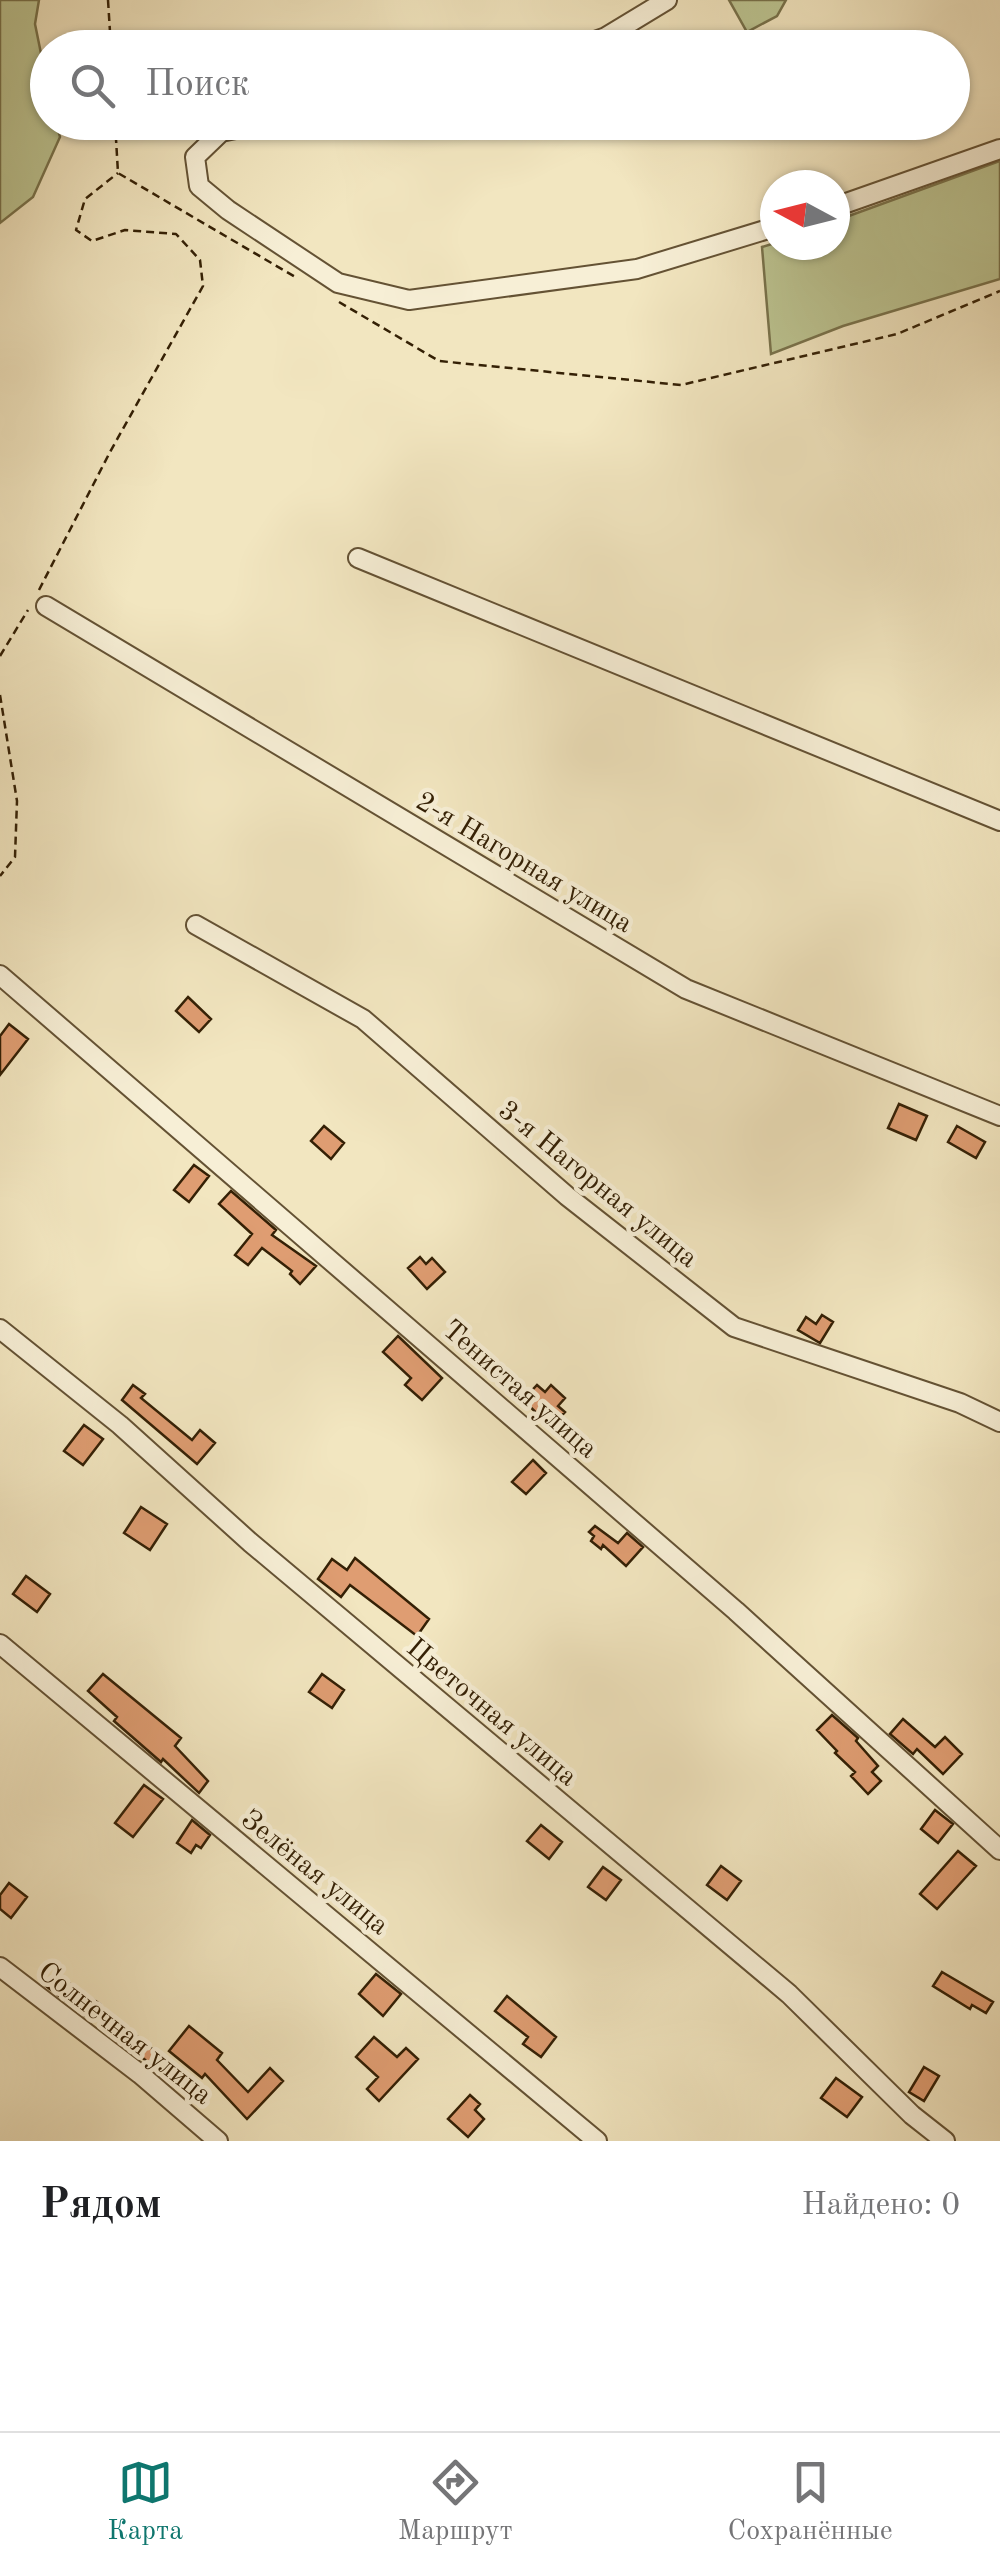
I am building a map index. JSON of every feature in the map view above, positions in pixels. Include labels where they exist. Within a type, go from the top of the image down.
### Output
[{"type":"street","points":[[616,30],[667,0]]},
{"type":"street","points":[[213,140],[196,157],[199,186],[228,210],[338,282],[409,300],[637,269],[760,232]]},
{"type":"street","points":[[850,203],[1000,149]]},
{"type":"street","points":[[358,558],[1000,820]]},
{"type":"street","name":"2-я Нагорная улица","points":[[38,601],[686,989],[1000,1116]]},
{"type":"street","name":"3-я Нагорная улица","points":[[196,925],[363,1019],[567,1196],[734,1328],[960,1403],[1000,1422]]},
{"type":"street","name":"Тенистая улица","points":[[0,974],[720,1598],[1000,1850]]},
{"type":"street","name":"Цветочная улица","points":[[0,1329],[120,1425],[251,1543],[788,1994],[912,2115],[945,2141]]},
{"type":"street","name":"Зелёная улица","points":[[0,1644],[597,2141]]},
{"type":"street","name":"Солнечная улица","points":[[0,1968],[140,2074],[218,2141]]},
{"type":"path","points":[[108,0],[110,30]]},
{"type":"path","points":[[116,140],[118,173]]},
{"type":"path","points":[[118,173],[301,280]]},
{"type":"path","points":[[0,656],[38,601],[110,452],[203,286],[200,260],[176,234],[125,230],[92,240],[76,230],[85,199],[118,173]]},
{"type":"path","points":[[334,300],[439,362],[681,385],[897,334],[1000,291]]},
{"type":"path","points":[[0,694],[17,801],[14,856],[0,876]]},
{"type":"green space","points":[[0,0],[39,0],[36,30],[30,30],[30,140],[59,140],[33,197],[0,223]]},
{"type":"green space","points":[[729,0],[786,0],[777,16],[746,30]]},
{"type":"green space","points":[[1000,161],[1000,279],[843,326],[771,354],[763,260],[850,260],[850,216]]},
{"type":"building","points":[[188,997],[211,1019],[199,1032],[176,1011]]},
{"type":"building","points":[[9,1024],[28,1039],[0,1075],[0,1036]]},
{"type":"building","points":[[899,1104],[927,1116],[916,1140],[888,1128]]},
{"type":"building","points":[[324,1126],[344,1143],[331,1159],[311,1141]]},
{"type":"building","points":[[957,1126],[985,1142],[976,1158],[948,1142]]},
{"type":"building","points":[[194,1165],[209,1176],[189,1202],[174,1190]]},
{"type":"building","points":[[231,1191],[276,1230],[272,1235],[316,1266],[300,1284],[290,1274],[292,1271],[262,1248],[248,1265],[235,1255],[252,1234],[219,1204]]},
{"type":"building","points":[[420,1257],[426,1264],[432,1258],[445,1272],[427,1289],[408,1268]]},
{"type":"building","points":[[822,1315],[833,1322],[820,1343],[798,1330],[806,1317],[816,1324]]},
{"type":"building","points":[[398,1336],[442,1378],[422,1400],[405,1385],[411,1378],[383,1352]]},
{"type":"building","points":[[133,1385],[145,1394],[141,1398],[192,1440],[200,1430],[215,1443],[197,1464],[122,1400]]},
{"type":"building","points":[[537,1385],[545,1392],[551,1385],[565,1398],[558,1406],[565,1412],[551,1427],[523,1400]]},
{"type":"building","points":[[84,1425],[103,1439],[83,1465],[64,1451]]},
{"type":"building","points":[[533,1460],[546,1473],[526,1494],[512,1482]]},
{"type":"building","points":[[141,1507],[167,1524],[150,1550],[124,1533]]},
{"type":"building","points":[[595,1526],[618,1543],[627,1533],[643,1547],[626,1566],[603,1545],[601,1549],[591,1541],[594,1536],[589,1532]]},
{"type":"building","points":[[355,1558],[429,1619],[417,1636],[350,1585],[341,1597],[318,1579],[332,1559],[347,1570]]},
{"type":"building","points":[[26,1576],[50,1594],[37,1612],[13,1594]]},
{"type":"building","points":[[103,1674],[181,1738],[175,1746],[208,1781],[199,1793],[114,1721],[117,1717],[88,1691]]},
{"type":"building","points":[[322,1674],[344,1690],[332,1708],[309,1692]]},
{"type":"building","points":[[832,1715],[858,1738],[856,1741],[878,1766],[872,1772],[881,1781],[868,1794],[851,1776],[855,1772],[817,1730]]},
{"type":"building","points":[[903,1719],[935,1747],[945,1737],[962,1754],[943,1774],[917,1749],[913,1754],[890,1734]]},
{"type":"building","points":[[144,1785],[163,1799],[133,1837],[115,1823]]},
{"type":"building","points":[[935,1810],[953,1824],[938,1843],[921,1829]]},
{"type":"building","points":[[192,1820],[210,1835],[201,1848],[196,1845],[191,1853],[177,1843]]},
{"type":"building","points":[[541,1825],[562,1842],[549,1859],[527,1841]]},
{"type":"building","points":[[958,1851],[976,1866],[937,1909],[920,1894]]},
{"type":"building","points":[[721,1866],[741,1881],[727,1900],[707,1885]]},
{"type":"building","points":[[603,1867],[621,1880],[606,1900],[588,1887]]},
{"type":"building","points":[[9,1883],[27,1897],[11,1918],[0,1909],[0,1895]]},
{"type":"building","points":[[942,1972],[993,2002],[986,2013],[972,2005],[970,2009],[933,1986]]},
{"type":"building","points":[[56,1974],[100,2004],[89,2019],[46,1986]]},
{"type":"building","points":[[376,1974],[401,1994],[383,2016],[359,1994]]},
{"type":"building","points":[[507,1996],[556,2037],[541,2057],[523,2044],[528,2037],[495,2011]]},
{"type":"building","points":[[189,2026],[222,2053],[217,2060],[248,2092],[270,2068],[283,2081],[247,2119],[205,2074],[202,2078],[169,2051]]},
{"type":"building","points":[[128,2029],[162,2057],[154,2067],[119,2039]]},
{"type":"building","points":[[374,2037],[397,2057],[406,2048],[418,2059],[379,2101],[367,2089],[378,2077],[356,2057]]},
{"type":"building","points":[[924,2067],[939,2076],[924,2101],[909,2092]]},
{"type":"building","points":[[836,2078],[862,2097],[847,2117],[821,2098]]},
{"type":"building","points":[[470,2095],[480,2104],[475,2110],[484,2119],[468,2137],[448,2119]]}]
